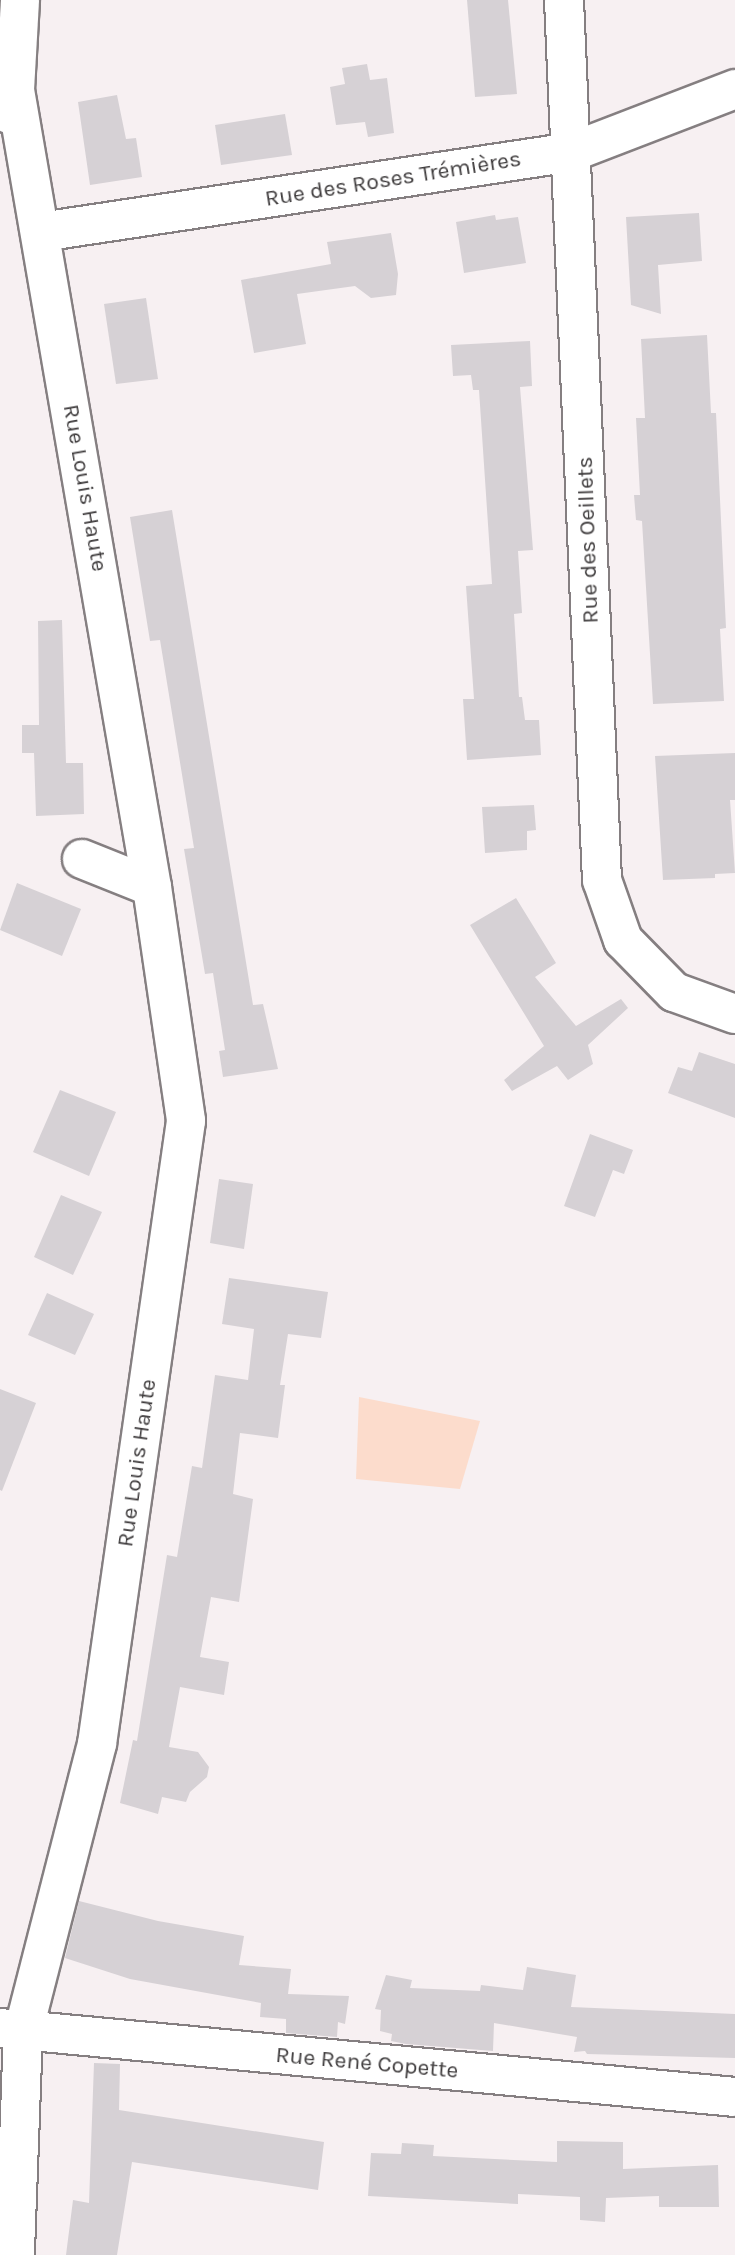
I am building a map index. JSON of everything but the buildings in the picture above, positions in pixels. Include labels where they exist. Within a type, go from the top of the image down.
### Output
[{"type":"street","points":[[0,154],[15,90],[20,0]]},
{"type":"street","name":"Rue des Oeillets","points":[[564,0],[602,880],[623,940],[674,992],[735,1014]]},
{"type":"street","name":"Rue des Roses Trémières","points":[[41,232],[572,152],[735,89]]},
{"type":"street","name":"Rue Louis Haute","points":[[15,90],[152,887],[186,1121],[97,1744],[11,2030],[15,2255]]},
{"type":"street","points":[[82,859],[152,887]]},
{"type":"street","name":"Rue René Copette","points":[[11,2030],[735,2097]]},
{"type":"shaded area","points":[[359,1397],[480,1421],[460,1489],[356,1479]]}]
